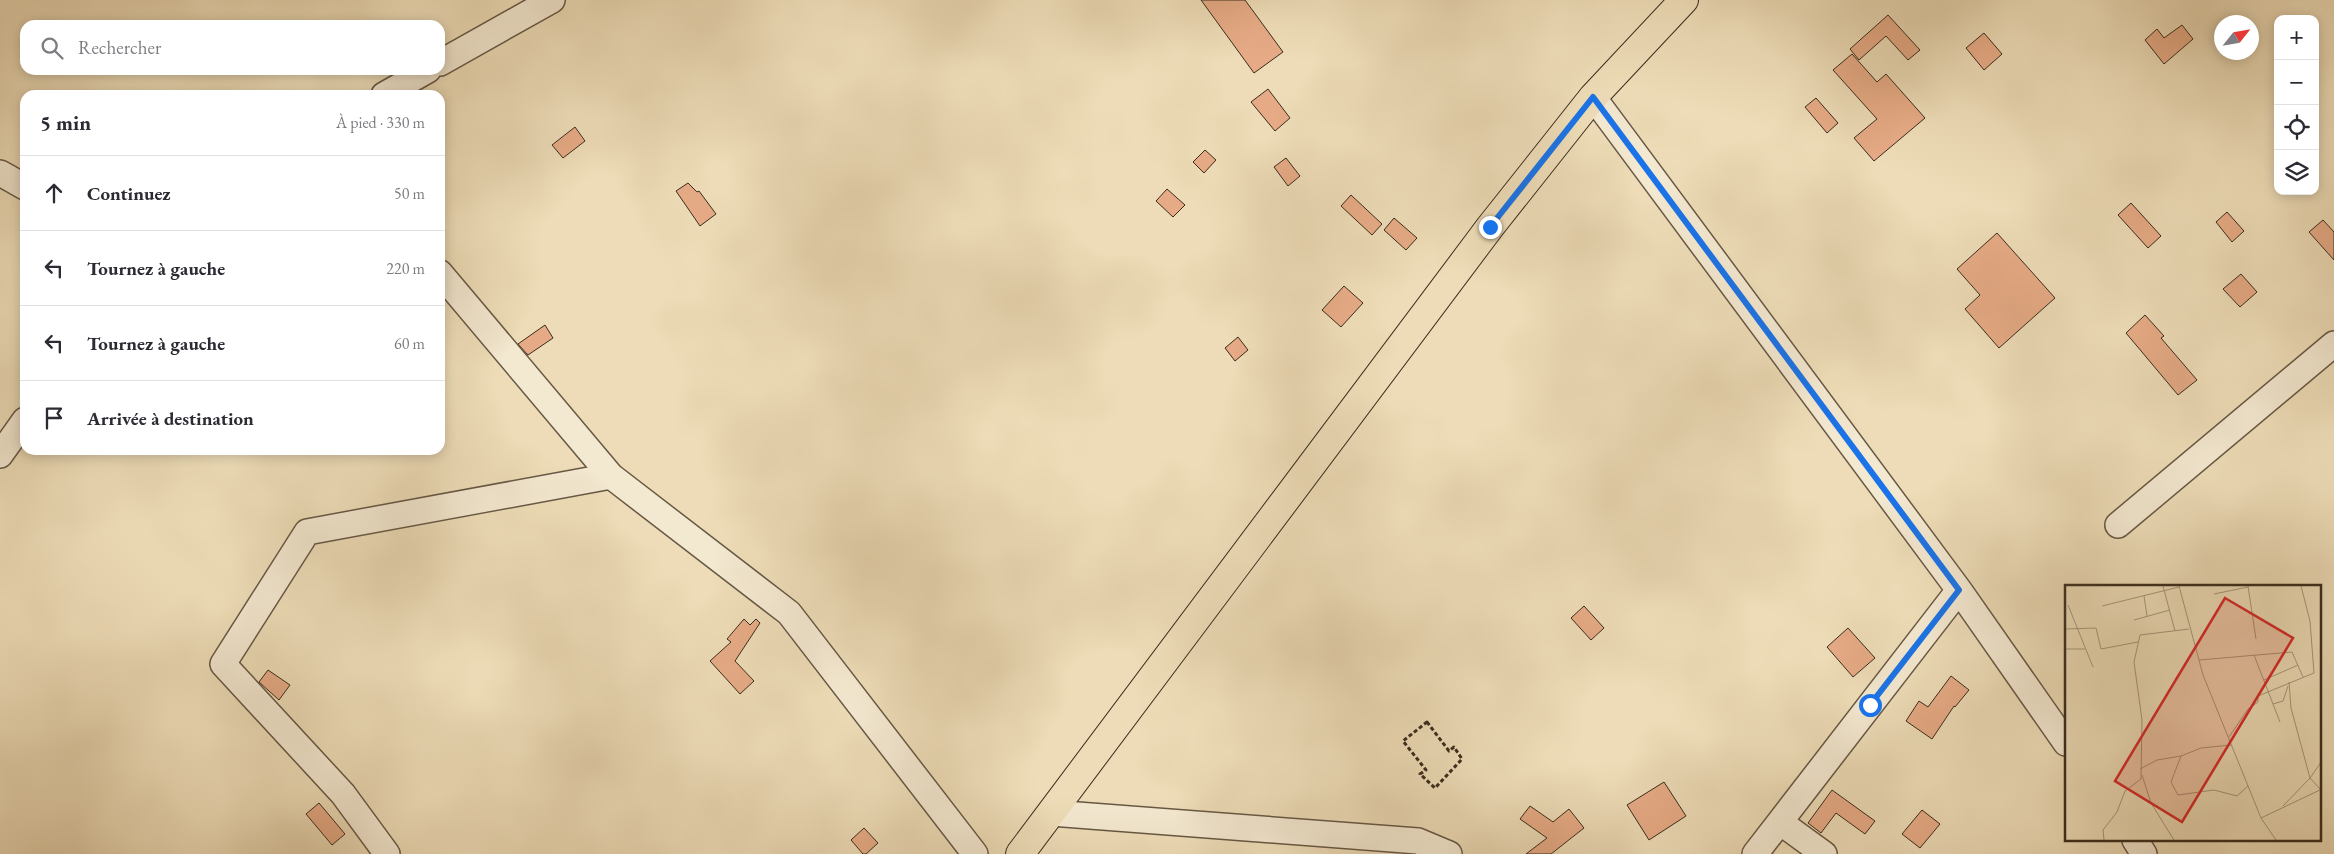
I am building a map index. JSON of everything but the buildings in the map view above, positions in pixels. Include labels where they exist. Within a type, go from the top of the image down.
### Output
[{"type":"main road","points":[[1020,854],[1484,235],[1593,97],[1684,0]]},
{"type":"street","points":[[445,60],[552,0]]},
{"type":"street","points":[[393,90],[419,75]]},
{"type":"street","points":[[1593,97],[1959,590],[2065,742]]},
{"type":"street","points":[[0,173],[20,184]]},
{"type":"street","points":[[445,279],[610,476],[789,614],[975,854]]},
{"type":"street","points":[[2118,525],[2334,344]]},
{"type":"street","points":[[0,455],[20,427]]},
{"type":"street","points":[[386,854],[342,794],[223,664],[307,532],[610,476]]},
{"type":"street","points":[[1755,854],[1959,590]]},
{"type":"street","points":[[1051,813],[1418,841],[1448,854]]},
{"type":"street","points":[[1780,822],[1824,854]]},
{"type":"street","points":[[2135,842],[2144,854]]},
{"type":"path","points":[[1427,722],[1449,751],[1454,747],[1462,760],[1435,788],[1420,774],[1426,770],[1403,741],[1427,722]]},
{"type":"route","points":[[1490,227],[1593,97],[1959,590],[1870,705]]}]
